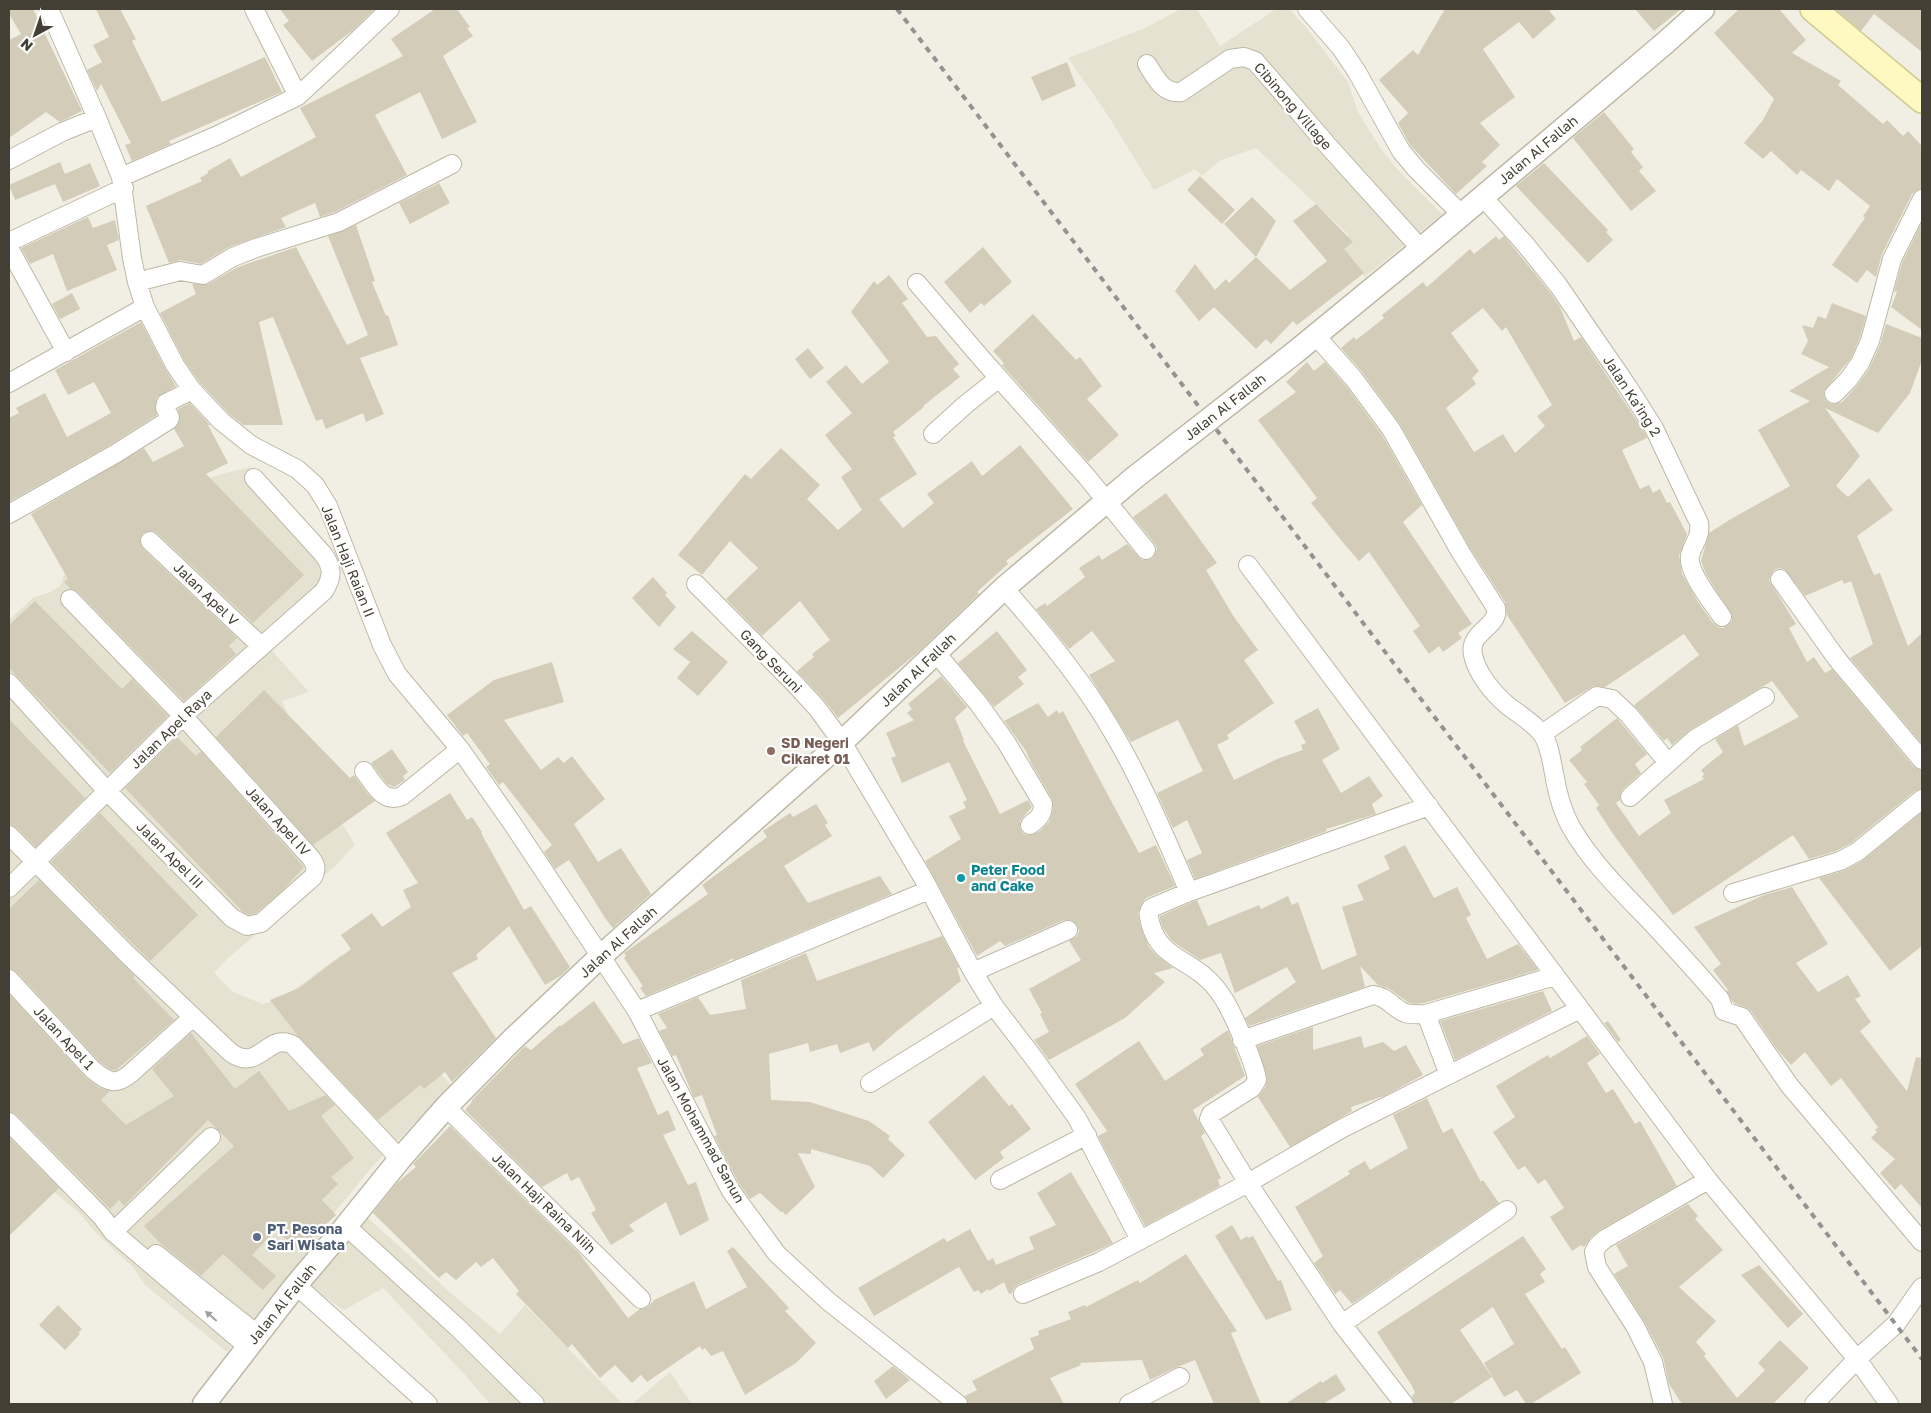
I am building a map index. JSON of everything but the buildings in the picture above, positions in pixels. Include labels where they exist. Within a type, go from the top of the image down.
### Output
[{"type":"main road","points":[[1813,9],[1922,100]]},
{"type":"street","name":"Jalan Haji Raian II","points":[[49,9],[97,118],[122,183],[137,282],[145,307],[175,365],[192,390],[222,421],[251,446],[297,469],[315,485],[328,506],[382,645],[397,674],[460,749],[601,956]]},
{"type":"street","points":[[254,9],[298,96]]},
{"type":"street","points":[[9,242],[122,183],[298,96],[390,9]]},
{"type":"street","points":[[1307,9],[1341,48],[1357,72],[1401,152],[1462,215]]},
{"type":"street","name":"Jalan Al Fallah","points":[[204,1404],[296,1285],[400,1159],[446,1107],[510,1042],[601,956],[842,742],[1004,588],[1134,478],[1316,336],[1422,249],[1482,196],[1658,50],[1703,9]]},
{"type":"street","name":"Cibinong Village","points":[[1147,64],[1161,85],[1174,93],[1181,92],[1230,59],[1244,57],[1255,61],[1330,148],[1422,249]]},
{"type":"street","points":[[9,160],[62,132],[97,118]]},
{"type":"street","points":[[137,282],[180,271],[203,275],[233,257],[256,248],[339,222],[452,164]]},
{"type":"street","name":"Jalan Ka'ing 2","points":[[1482,196],[1525,244],[1558,285],[1654,428],[1699,523],[1698,539],[1690,554],[1692,571],[1722,617]]},
{"type":"street","points":[[1834,394],[1856,368],[1870,341],[1892,259],[1922,199]]},
{"type":"street","points":[[9,248],[66,352]]},
{"type":"street","points":[[917,283],[1087,477],[1106,503],[1131,529],[1146,550]]},
{"type":"street","points":[[9,383],[145,307]]},
{"type":"street","points":[[1316,336],[1354,379],[1391,429],[1461,553],[1492,600],[1497,614],[1476,637],[1472,647],[1473,656],[1485,680],[1496,694],[1542,734],[1549,748],[1560,802],[1571,826],[1586,849],[1607,877],[1720,999],[1724,1011],[1742,1017],[1789,1085],[1922,1242]]},
{"type":"street","points":[[933,434],[999,378]]},
{"type":"street","points":[[9,514],[115,454],[169,420],[170,417],[165,408],[166,404],[192,390]]},
{"type":"street","name":"Jalan Apel Raya","points":[[9,888],[183,716],[324,591],[330,581],[332,571],[329,562],[254,478]]},
{"type":"street","name":"Jalan Apel V","points":[[150,541],[261,646]]},
{"type":"street","points":[[1248,565],[1708,1180],[1857,1359],[1889,1404]]},
{"type":"street","points":[[1780,579],[1838,659],[1922,760]]},
{"type":"street","name":"Gang Seruni","points":[[696,584],[795,684],[817,708],[842,742],[929,890],[973,972],[994,1006],[1066,1102],[1087,1135],[1140,1240]]},
{"type":"street","points":[[1004,588],[1052,644],[1099,709],[1154,809],[1189,892]]},
{"type":"street","points":[[70,599],[183,716]]},
{"type":"street","points":[[936,653],[978,703],[1006,742],[1043,804],[1040,818],[1030,826]]},
{"type":"street","name":"Jalan Apel III","points":[[9,683],[107,791],[232,918]]},
{"type":"street","points":[[1542,734],[1597,696],[1605,697],[1612,699],[1629,715],[1668,763]]},
{"type":"street","points":[[1630,796],[1695,740],[1765,697]]},
{"type":"street","name":"Jalan Apel IV","points":[[183,716],[316,865],[313,877],[261,923],[247,926],[232,918]]},
{"type":"street","points":[[364,772],[382,794],[388,798],[395,798],[402,796],[460,749]]},
{"type":"street","points":[[1733,893],[1840,861],[1857,852],[1922,799]]},
{"type":"street","points":[[1404,1404],[1342,1324],[1248,1183],[1209,1119],[1211,1114],[1252,1088],[1255,1084],[1256,1074],[1230,1010],[1214,985],[1164,948],[1155,938],[1148,914],[1151,908],[1189,892],[1429,806]]},
{"type":"street","points":[[9,835],[230,1052],[244,1060],[257,1056],[276,1043],[282,1042],[293,1045],[400,1159]]},
{"type":"street","points":[[637,1011],[929,890]]},
{"type":"street","points":[[973,972],[1068,930]]},
{"type":"street","name":"Jalan Mohammad Sanun","points":[[601,956],[637,1011],[731,1192],[777,1254],[828,1301],[949,1402]]},
{"type":"street","points":[[1242,1040],[1373,995],[1381,996],[1406,1013],[1412,1015],[1426,1014],[1555,976]]},
{"type":"street","name":"Jalan Apel 1","points":[[9,979],[93,1070],[112,1082],[122,1081],[193,1016]]},
{"type":"street","points":[[870,1083],[994,1006]]},
{"type":"street","points":[[1024,1294],[1099,1262],[1248,1183],[1341,1130],[1580,1009]]},
{"type":"street","points":[[1426,1014],[1449,1075]]},
{"type":"street","name":"Jalan Haji Raina Niih","points":[[446,1107],[641,1299]]},
{"type":"street","points":[[9,1122],[102,1217],[252,1341]]},
{"type":"street","points":[[1000,1180],[1087,1135]]},
{"type":"street","points":[[116,1228],[210,1137]]},
{"type":"street","points":[[1663,1404],[1653,1362],[1635,1326],[1597,1266],[1594,1252],[1605,1239],[1708,1180]]},
{"type":"street","points":[[1342,1324],[1507,1210]]},
{"type":"street","points":[[346,1226],[457,1327],[535,1404]]},
{"type":"street","points":[[296,1285],[428,1404]]},
{"type":"street","points":[[1814,1404],[1857,1359],[1896,1324],[1922,1287]]},
{"type":"street","points":[[1129,1404],[1180,1377]]},
{"type":"shaded area","points":[[1181,9],[1197,9],[1220,46],[1276,9],[1289,9],[1305,26],[1348,82],[1358,112],[1381,149],[1399,171],[1442,214],[1365,277],[1339,244],[1349,235],[1256,148],[1219,161],[1202,176],[1195,169],[1154,190],[1107,114],[1068,58],[1143,29]]},
{"type":"shaded area","points":[[250,467],[263,480],[337,573],[265,643],[309,692],[282,701],[322,790],[355,845],[334,867],[227,959],[214,973],[233,992],[263,1004],[283,998],[341,955],[375,999],[451,1085],[372,1167],[334,1213],[308,1254],[227,1352],[145,1285],[133,1267],[98,1235],[78,1212],[53,1191],[9,1221],[9,620],[34,597],[48,593],[60,586],[70,560],[200,480]]},
{"type":"shaded area","points":[[359,1210],[453,1295],[500,1334],[525,1305],[623,1404],[490,1404],[383,1288],[344,1310],[301,1281]]},
{"type":"shaded area","points":[[670,1372],[692,1404],[632,1404]]},
{"type":"railway","points":[[897,9],[1922,1359]]},
{"type":"place","name":"SD Negeri Cikaret 01","points":[[771,751]]},
{"type":"place","name":"Peter Food and Cake","points":[[961,878]]},
{"type":"place","name":"PT. Pesona Sari Wisata","points":[[257,1237]]}]
